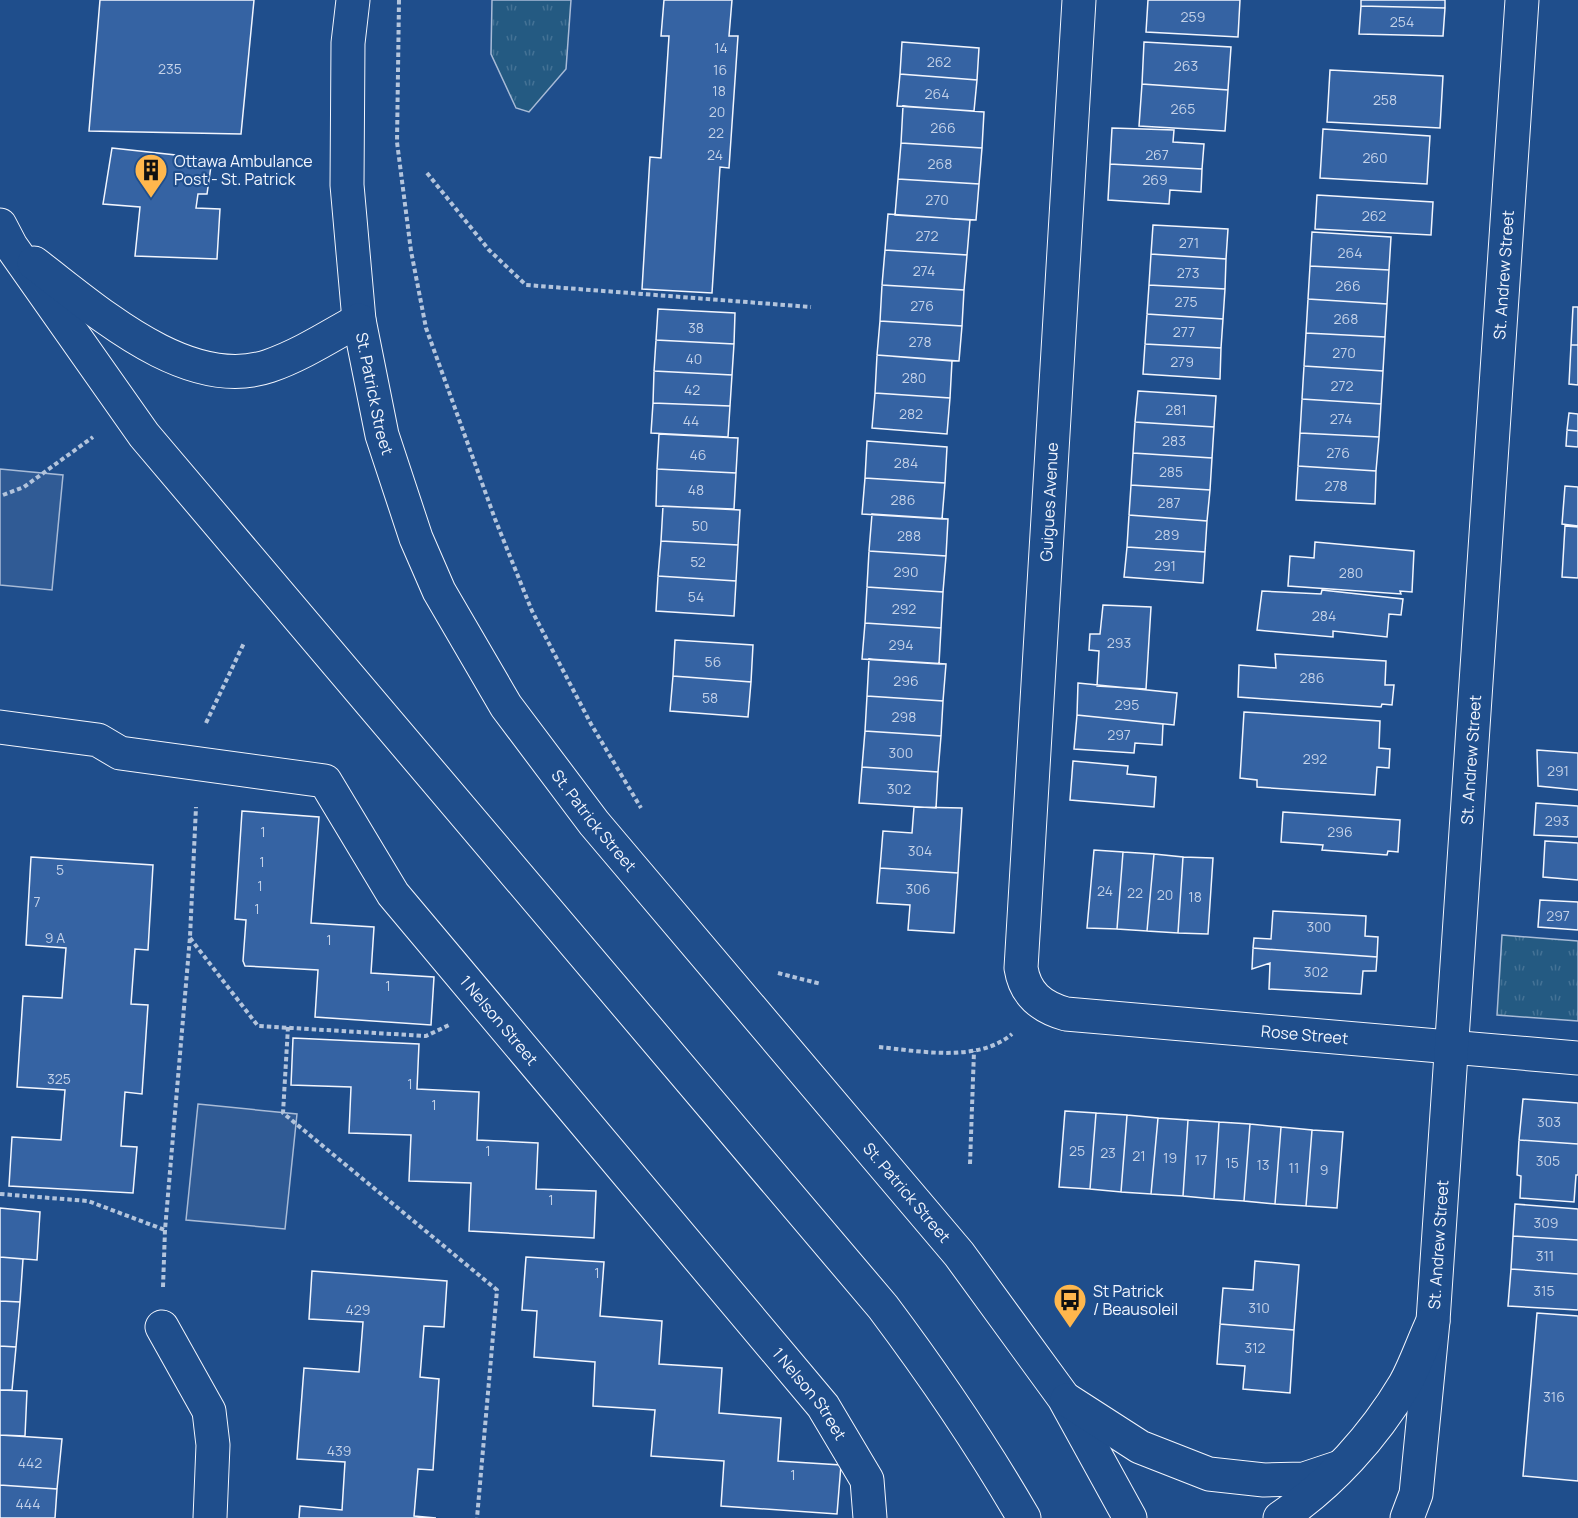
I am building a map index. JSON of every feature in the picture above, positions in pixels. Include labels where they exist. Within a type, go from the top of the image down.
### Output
[{"type":"main road","name":"St. Patrick Street","points":[[353,0],[348,43],[347,185],[359,320],[382,435],[416,538],[439,591],[506,706],[602,832],[959,1254],[1064,1398],[1130,1518]]},
{"type":"main road","name":"Guigues Avenue","points":[[1035,999],[1024,985],[1020,968],[1079,0]]},
{"type":"main road","name":"St. Andrew Street","points":[[1407,1518],[1416,1494],[1433,1321],[1449,1048],[1522,0]]},
{"type":"main road","points":[[6,236],[135,336],[161,351],[213,370],[239,371],[267,366],[294,356],[359,320]]},
{"type":"main road","points":[[6,236],[126,411],[260,574],[883,1307],[941,1384],[1024,1518]]},
{"type":"main road","name":"1 Nelson Street","points":[[0,727],[98,740],[120,753],[325,781],[393,894],[823,1406],[867,1480],[870,1518]]},
{"type":"main road","name":"Rose Street","points":[[1035,999],[1050,1010],[1066,1014],[1578,1058]]},
{"type":"main road","points":[[1280,1518],[1304,1502],[1372,1431],[1405,1384],[1433,1321]]},
{"type":"main road","points":[[162,1327],[209,1411],[213,1445],[210,1518]]},
{"type":"main road","points":[[1064,1398],[1140,1447],[1209,1474],[1264,1480],[1304,1479],[1340,1467]]},
{"type":"path","points":[[399,0],[397,142],[411,251],[426,328],[495,519],[532,611],[591,724],[644,814]]},
{"type":"path","points":[[427,173],[489,250],[526,285],[810,307]]},
{"type":"path","points":[[3,495],[24,487],[126,411]]},
{"type":"path","points":[[162,1327],[165,1230],[190,937],[200,736],[244,643]]},
{"type":"path","points":[[190,937],[258,1026],[426,1036],[488,1007]]},
{"type":"path","points":[[775,972],[821,984]]},
{"type":"path","points":[[879,1047],[918,1051],[974,1051],[1010,1036],[1035,999]]},
{"type":"path","points":[[288,1028],[283,1113],[496,1290],[477,1518]]},
{"type":"path","points":[[970,1164],[974,1051]]},
{"type":"path","points":[[0,1194],[88,1201],[165,1230]]},
{"type":"green space","points":[[492,0],[571,0],[566,69],[529,112],[516,108],[491,54]]},
{"type":"green space","points":[[1502,935],[1578,941],[1578,1021],[1497,1015]]},
{"type":"shaded area","points":[[0,469],[63,475],[52,590],[0,585]]},
{"type":"shaded area","points":[[198,1104],[297,1114],[285,1229],[186,1220]]},
{"type":"building","points":[[100,0],[254,0],[241,134],[89,131]]},
{"type":"building","points":[[664,0],[732,0],[729,36],[738,36],[729,168],[720,167],[712,293],[642,289],[650,157],[661,158],[669,36],[661,36]]},
{"type":"building","points":[[1148,0],[1240,0],[1238,37],[1146,32]]},
{"type":"building","points":[[1361,0],[1445,0],[1445,8],[1361,6]]},
{"type":"building","points":[[1361,6],[1445,8],[1443,36],[1359,34]]},
{"type":"building","points":[[902,42],[979,48],[977,80],[900,74]]},
{"type":"building","points":[[1144,42],[1231,47],[1228,90],[1142,84]]},
{"type":"building","points":[[1330,70],[1443,76],[1440,128],[1327,122]]},
{"type":"building","points":[[900,74],[977,80],[974,111],[897,106]]},
{"type":"building","points":[[1142,84],[1228,90],[1225,131],[1139,126]]},
{"type":"building","points":[[903,106],[984,112],[982,148],[901,143]]},
{"type":"building","points":[[1112,128],[1174,130],[1173,142],[1204,144],[1202,169],[1110,164]]},
{"type":"building","points":[[1323,129],[1430,136],[1427,184],[1320,178]]},
{"type":"building","points":[[901,143],[982,148],[979,184],[898,179]]},
{"type":"building","name":"Ottawa Ambulance Post - St. Patrick","points":[[112,148],[212,159],[207,194],[198,194],[196,208],[220,209],[217,259],[135,256],[140,207],[103,204]]},
{"type":"building","points":[[1110,164],[1202,169],[1201,192],[1170,190],[1169,204],[1108,200]]},
{"type":"building","points":[[898,179],[979,184],[976,220],[895,215]]},
{"type":"building","points":[[1317,195],[1433,202],[1431,235],[1315,229]]},
{"type":"building","points":[[888,214],[970,220],[967,255],[885,250]]},
{"type":"building","points":[[1153,225],[1228,229],[1226,259],[1151,254]]},
{"type":"building","points":[[1312,232],[1391,237],[1389,270],[1310,266]]},
{"type":"building","points":[[885,250],[967,255],[964,290],[882,285]]},
{"type":"building","points":[[1151,254],[1226,259],[1225,289],[1149,285]]},
{"type":"building","points":[[1310,266],[1389,270],[1387,304],[1308,299]]},
{"type":"building","points":[[882,285],[964,290],[962,326],[880,321]]},
{"type":"building","points":[[1149,285],[1225,289],[1223,319],[1147,314]]},
{"type":"building","points":[[1308,299],[1387,304],[1385,337],[1306,333]]},
{"type":"building","points":[[1573,307],[1578,307],[1578,345],[1571,345]]},
{"type":"building","points":[[658,309],[735,313],[734,344],[656,340]]},
{"type":"building","points":[[1147,314],[1223,319],[1221,348],[1145,344]]},
{"type":"building","points":[[880,321],[962,326],[959,361],[877,355]]},
{"type":"building","points":[[1306,333],[1385,337],[1383,371],[1304,366]]},
{"type":"building","points":[[656,340],[734,344],[732,375],[654,371]]},
{"type":"building","points":[[1145,344],[1221,348],[1220,379],[1143,374]]},
{"type":"building","points":[[1571,345],[1578,345],[1578,385],[1569,384]]},
{"type":"building","points":[[877,355],[952,361],[950,398],[875,393]]},
{"type":"building","points":[[1304,366],[1383,371],[1381,404],[1302,399]]},
{"type":"building","points":[[654,371],[732,375],[730,406],[653,403]]},
{"type":"building","points":[[1138,391],[1216,396],[1214,427],[1135,422]]},
{"type":"building","points":[[875,393],[950,398],[947,434],[872,428]]},
{"type":"building","points":[[1302,399],[1381,404],[1379,437],[1300,433]]},
{"type":"building","points":[[653,403],[730,406],[728,437],[651,433]]},
{"type":"building","points":[[1569,413],[1578,414],[1578,431],[1567,430]]},
{"type":"building","points":[[1135,422],[1214,427],[1212,458],[1133,453]]},
{"type":"building","points":[[1567,430],[1578,431],[1578,447],[1566,446]]},
{"type":"building","points":[[1300,433],[1379,437],[1376,471],[1298,466]]},
{"type":"building","points":[[659,434],[738,438],[736,473],[657,469]]},
{"type":"building","points":[[867,441],[947,447],[945,483],[865,478]]},
{"type":"building","points":[[1133,453],[1212,458],[1210,490],[1131,485]]},
{"type":"building","points":[[1298,466],[1376,471],[1375,504],[1296,500]]},
{"type":"building","points":[[657,469],[736,473],[734,509],[656,506]]},
{"type":"building","points":[[865,478],[945,483],[942,519],[862,514]]},
{"type":"building","points":[[1131,485],[1210,490],[1207,521],[1129,515]]},
{"type":"building","points":[[1565,486],[1578,487],[1578,526],[1562,524]]},
{"type":"building","points":[[663,506],[740,510],[738,545],[661,541]]},
{"type":"building","points":[[872,514],[948,519],[946,556],[869,551]]},
{"type":"building","points":[[1129,515],[1207,521],[1205,552],[1127,547]]},
{"type":"building","points":[[1565,526],[1578,527],[1578,578],[1562,577]]},
{"type":"building","points":[[661,541],[738,545],[736,581],[658,576]]},
{"type":"building","points":[[1315,542],[1414,551],[1412,592],[1400,591],[1401,594],[1288,586],[1290,556],[1314,558]]},
{"type":"building","points":[[1127,547],[1205,552],[1203,583],[1124,577]]},
{"type":"building","points":[[869,551],[946,556],[943,592],[867,587]]},
{"type":"building","points":[[658,576],[736,581],[734,616],[656,611]]},
{"type":"building","points":[[867,587],[943,592],[941,628],[865,623]]},
{"type":"building","points":[[1322,590],[1403,599],[1401,615],[1389,614],[1387,637],[1333,631],[1333,637],[1257,630],[1262,591],[1321,594]]},
{"type":"building","points":[[1103,605],[1151,607],[1146,689],[1097,686],[1099,651],[1089,650],[1090,634],[1100,634]]},
{"type":"building","points":[[865,623],[941,628],[939,664],[862,659]]},
{"type":"building","points":[[675,640],[753,645],[751,682],[673,676]]},
{"type":"building","points":[[1275,654],[1386,661],[1385,685],[1394,685],[1392,705],[1382,704],[1381,707],[1238,697],[1239,665],[1276,668]]},
{"type":"building","points":[[869,659],[946,664],[943,701],[867,696]]},
{"type":"building","points":[[673,676],[751,682],[748,717],[670,711]]},
{"type":"building","points":[[1078,683],[1177,693],[1174,725],[1077,715]]},
{"type":"building","points":[[867,696],[943,701],[941,736],[865,731]]},
{"type":"building","points":[[1244,712],[1380,721],[1379,748],[1390,749],[1389,768],[1377,767],[1375,795],[1257,787],[1257,780],[1240,778]]},
{"type":"building","points":[[1077,715],[1163,724],[1162,745],[1135,743],[1134,753],[1074,749]]},
{"type":"building","points":[[865,731],[941,736],[938,772],[862,767]]},
{"type":"building","points":[[1537,750],[1578,753],[1578,790],[1538,786]]},
{"type":"building","points":[[1073,761],[1128,766],[1127,774],[1156,777],[1154,807],[1070,800]]},
{"type":"building","points":[[862,767],[938,772],[936,808],[859,803]]},
{"type":"building","points":[[1536,803],[1578,806],[1578,837],[1534,835]]},
{"type":"building","points":[[914,807],[962,808],[958,873],[880,868],[883,831],[912,833]]},
{"type":"building","points":[[242,811],[319,817],[311,923],[374,927],[371,973],[434,977],[431,1025],[315,1017],[318,970],[245,966],[243,961],[246,920],[235,919]]},
{"type":"building","points":[[1283,812],[1400,820],[1398,852],[1388,851],[1387,855],[1322,850],[1323,845],[1281,842]]},
{"type":"building","points":[[1545,841],[1578,843],[1578,880],[1543,877]]},
{"type":"building","points":[[1094,850],[1123,852],[1117,929],[1087,928]]},
{"type":"building","points":[[1123,852],[1154,854],[1147,931],[1117,929]]},
{"type":"building","points":[[1154,854],[1183,857],[1178,933],[1147,931]]},
{"type":"building","points":[[31,857],[153,865],[148,950],[135,949],[131,1004],[148,1005],[142,1094],[125,1092],[121,1146],[137,1147],[133,1193],[9,1186],[12,1137],[61,1140],[65,1090],[17,1087],[23,996],[62,998],[66,948],[26,945]]},
{"type":"building","points":[[1183,857],[1213,858],[1208,934],[1178,933]]},
{"type":"building","points":[[880,868],[958,873],[954,933],[908,930],[910,905],[877,903]]},
{"type":"building","points":[[1540,900],[1578,902],[1578,930],[1538,927]]},
{"type":"building","points":[[1273,911],[1366,916],[1365,936],[1378,937],[1377,957],[1253,948],[1254,938],[1271,939]]},
{"type":"building","points":[[1253,948],[1377,957],[1376,971],[1363,971],[1361,994],[1269,989],[1270,963],[1252,969]]},
{"type":"building","points":[[293,1038],[419,1044],[417,1089],[479,1092],[477,1140],[538,1143],[536,1189],[596,1191],[594,1238],[469,1231],[471,1183],[409,1181],[411,1135],[349,1133],[351,1087],[291,1085]]},
{"type":"building","points":[[1523,1099],[1578,1103],[1578,1144],[1519,1140]]},
{"type":"building","points":[[1065,1111],[1096,1113],[1090,1189],[1059,1187]]},
{"type":"building","points":[[1096,1113],[1127,1115],[1121,1192],[1090,1189]]},
{"type":"building","points":[[1127,1115],[1158,1118],[1151,1194],[1121,1192]]},
{"type":"building","points":[[1158,1118],[1188,1120],[1183,1196],[1151,1194]]},
{"type":"building","points":[[1188,1120],[1219,1122],[1214,1199],[1183,1196]]},
{"type":"building","points":[[1219,1122],[1250,1124],[1244,1201],[1214,1199]]},
{"type":"building","points":[[1250,1124],[1281,1127],[1275,1204],[1244,1201]]},
{"type":"building","points":[[1281,1127],[1312,1130],[1306,1206],[1275,1204]]},
{"type":"building","points":[[1312,1130],[1343,1132],[1337,1208],[1306,1206]]},
{"type":"building","points":[[1519,1140],[1578,1144],[1578,1175],[1576,1175],[1574,1202],[1520,1198],[1521,1176],[1517,1175]]},
{"type":"building","points":[[1515,1204],[1578,1209],[1578,1240],[1513,1236]]},
{"type":"building","points":[[0,1208],[40,1212],[37,1260],[0,1257]]},
{"type":"building","points":[[1513,1236],[1578,1240],[1578,1274],[1511,1269]]},
{"type":"building","points":[[0,1257],[23,1259],[20,1302],[0,1301]]},
{"type":"building","points":[[526,1257],[604,1262],[600,1316],[662,1321],[659,1364],[722,1368],[719,1413],[781,1418],[778,1461],[841,1465],[837,1514],[721,1506],[724,1461],[651,1456],[655,1410],[593,1406],[595,1362],[534,1357],[537,1311],[522,1310]]},
{"type":"building","points":[[1255,1261],[1299,1265],[1294,1330],[1220,1324],[1223,1288],[1253,1290]]},
{"type":"building","points":[[1511,1269],[1578,1274],[1578,1310],[1508,1306]]},
{"type":"building","points":[[312,1271],[447,1281],[444,1327],[424,1326],[420,1377],[439,1379],[433,1470],[418,1469],[414,1516],[436,1518],[299,1518],[300,1506],[342,1510],[345,1462],[297,1459],[304,1368],[359,1372],[363,1322],[309,1319]]},
{"type":"building","points":[[0,1301],[20,1302],[16,1347],[0,1346]]},
{"type":"building","points":[[1537,1313],[1578,1316],[1578,1481],[1523,1476]]},
{"type":"building","points":[[1220,1324],[1294,1330],[1290,1393],[1243,1389],[1245,1366],[1217,1364]]},
{"type":"building","points":[[0,1346],[16,1347],[12,1390],[0,1390]]},
{"type":"building","points":[[0,1390],[27,1391],[25,1436],[0,1435]]},
{"type":"building","points":[[0,1435],[62,1439],[57,1489],[0,1485]]},
{"type":"building","points":[[0,1485],[57,1489],[55,1518],[0,1518]]},
{"type":"place","name":"Ottawa Ambulance Post - St. Patrick","points":[[151,199]]},
{"type":"place","name":"St Patrick / Beausoleil","points":[[1070,1329]]}]
